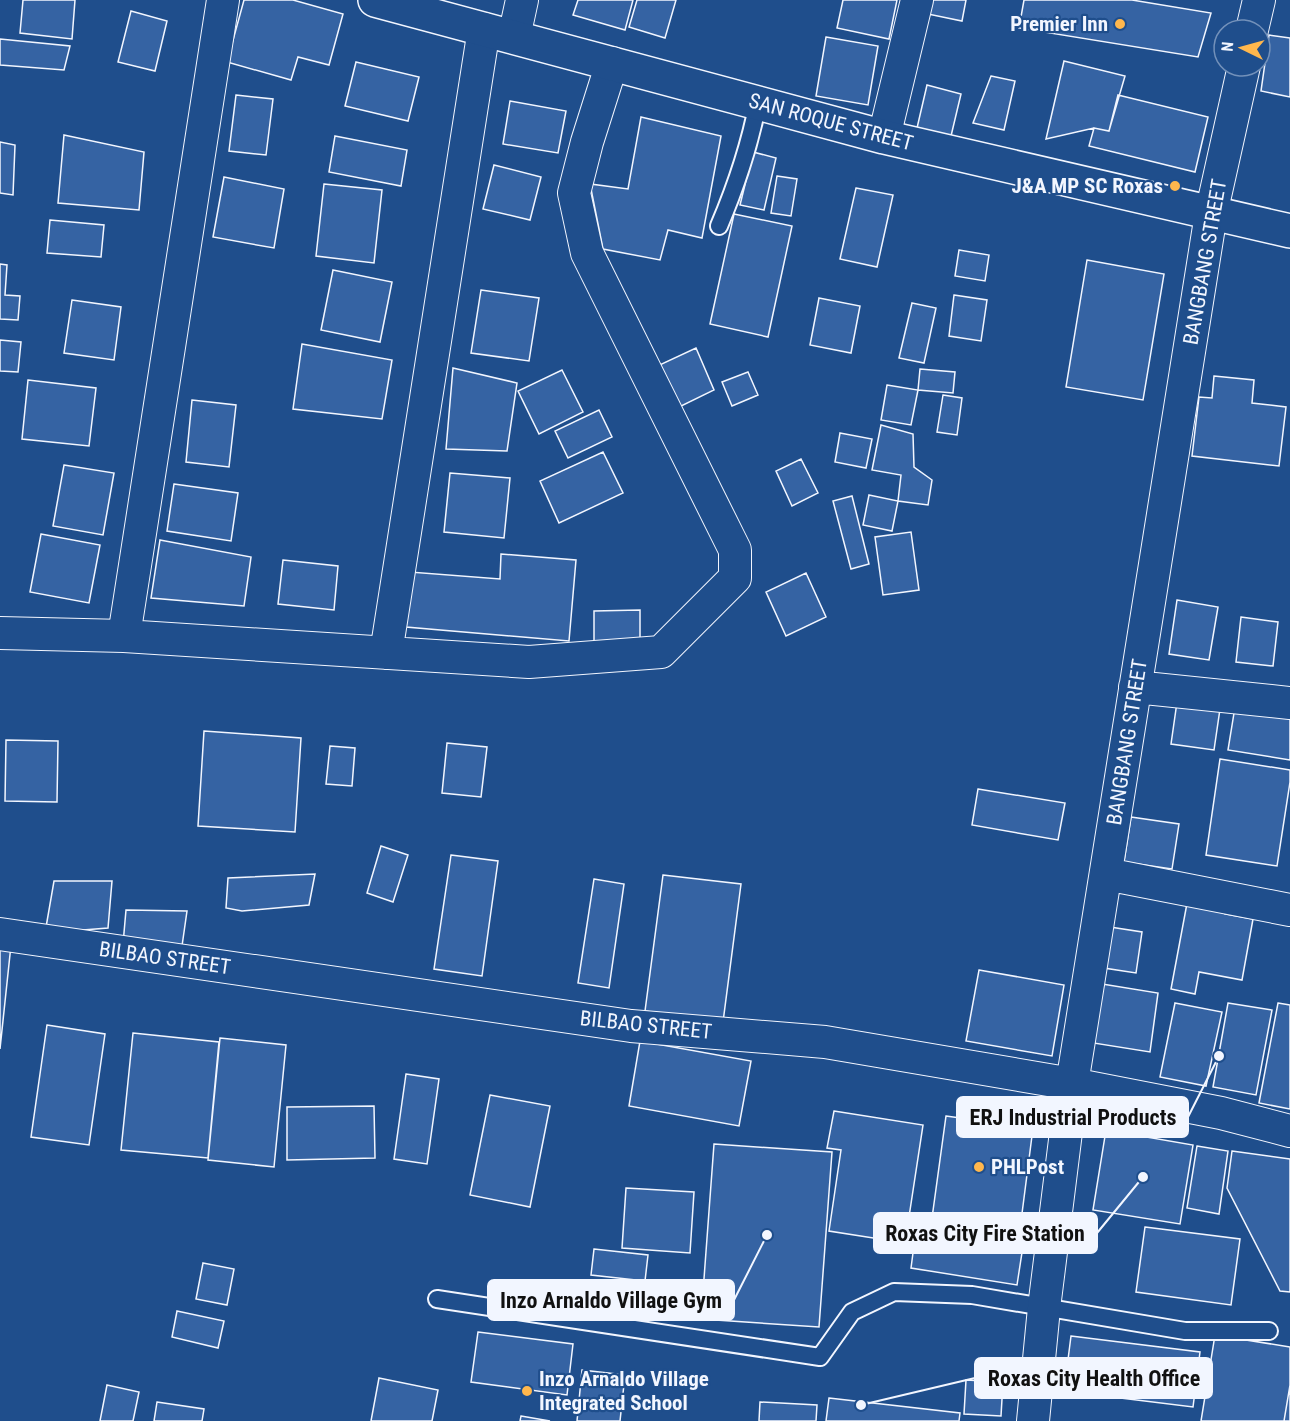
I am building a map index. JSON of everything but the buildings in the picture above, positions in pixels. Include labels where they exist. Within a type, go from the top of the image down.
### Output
[{"type":"main road","name":"SAN ROQUE STREET","points":[[375,0],[884,137],[1290,231]]},
{"type":"street","points":[[124,636],[223,0]]},
{"type":"street","points":[[386,653],[499,33],[522,0]]},
{"type":"street","points":[[884,137],[916,0]]},
{"type":"street","points":[[1254,18],[1258,0]]},
{"type":"street","points":[[0,633],[124,636],[529,662],[661,652],[735,578],[735,550],[587,253],[574,193],[587,142],[612,63]]},
{"type":"street","name":"BANGBANG STREET","points":[[1032,1421],[1072,1084],[1211,214],[1241,78]]},
{"type":"street","points":[[1135,687],[1290,703]]},
{"type":"street","points":[[1106,874],[1290,910]]},
{"type":"street","name":"BILBAO STREET","points":[[0,934],[632,1026],[825,1042],[1072,1084],[1221,1113],[1290,1131]]},
{"type":"lane","points":[[719,226],[729,203],[753,128],[758,102]]},
{"type":"lane","points":[[437,1299],[820,1357],[852,1312],[894,1292],[972,1295],[1185,1331],[1269,1331]]},
{"type":"place","name":"Premier Inn","points":[[1120,24]]},
{"type":"place","name":"J&A MP SC Roxas","points":[[1175,186]]},
{"type":"place","name":"ERJ Industrial Products","points":[[1219,1056]]},
{"type":"place","name":"PHLPost","points":[[979,1167]]},
{"type":"place","name":"Roxas City Fire Station","points":[[1143,1177]]},
{"type":"place","name":"Inzo Arnaldo Village Gym","points":[[767,1235]]},
{"type":"place","name":"Inzo Arnaldo Village Integrated School","points":[[527,1391]]},
{"type":"place","name":"Roxas City Health Office","points":[[861,1405]]}]
